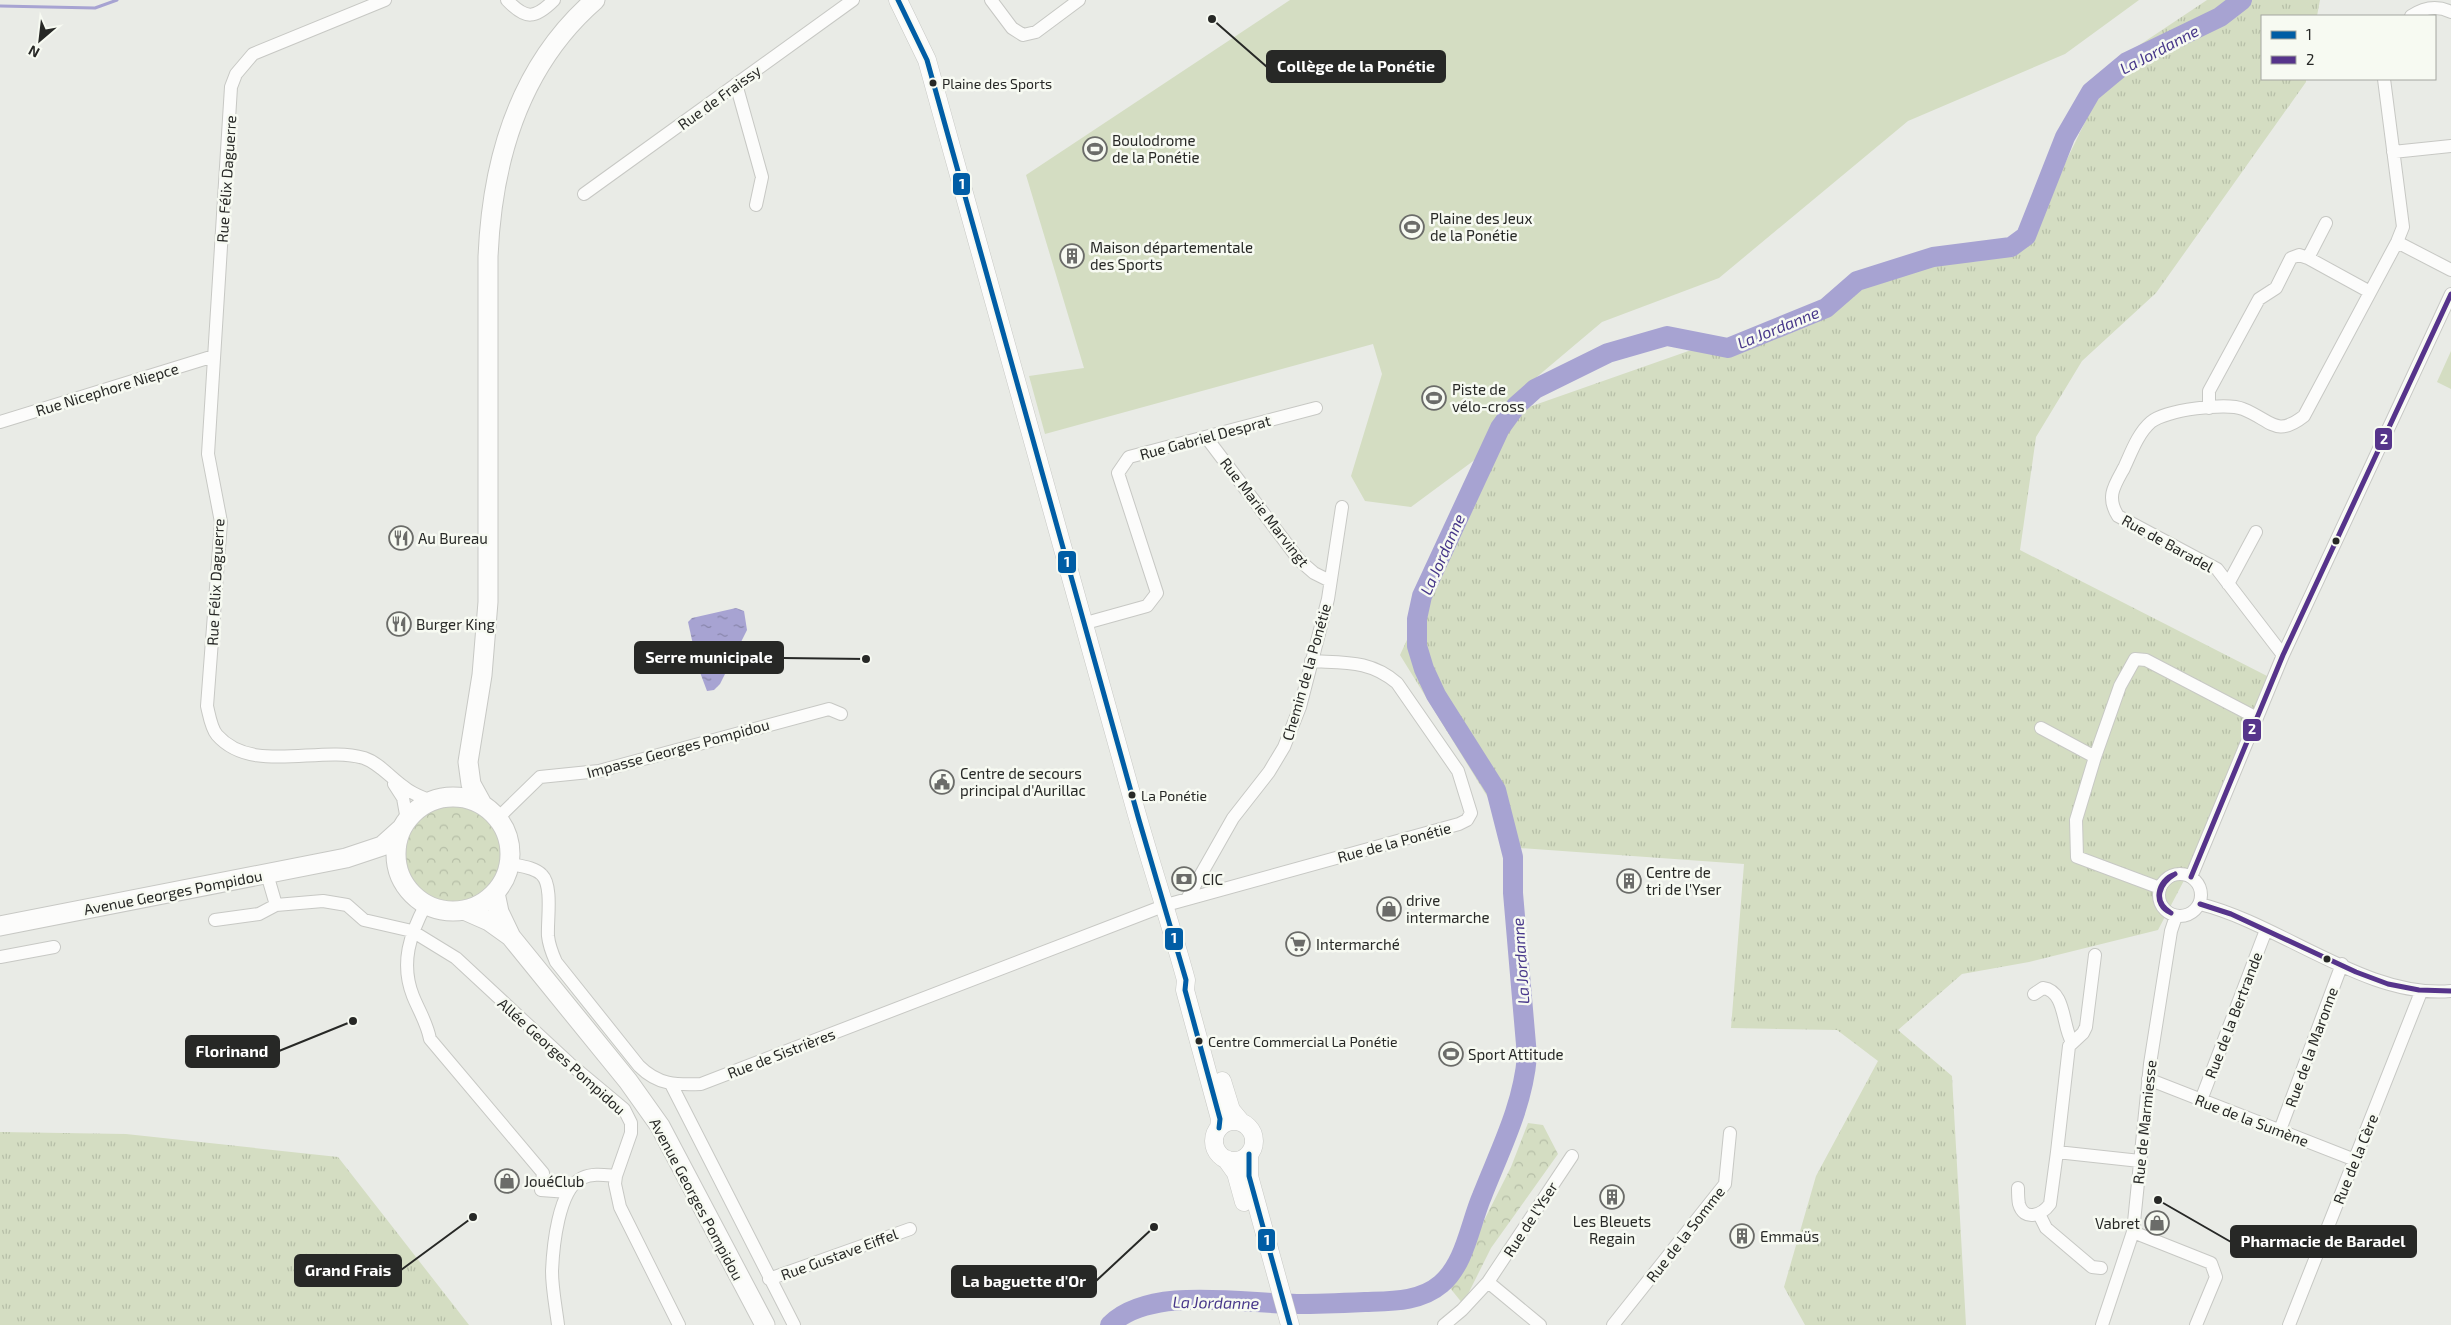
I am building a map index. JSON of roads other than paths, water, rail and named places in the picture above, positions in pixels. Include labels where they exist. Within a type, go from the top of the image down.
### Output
[{"type":"main road","points":[[468,762],[471,784],[482,804],[498,818],[506,832],[510,848],[510,864],[504,879],[495,893],[481,904],[464,910],[445,910],[426,904],[404,884],[398,870],[396,849],[404,824],[415,811],[437,799],[461,777],[468,762],[482,675],[488,602],[488,257],[494,182],[510,127],[528,86],[563,33],[595,0]]},
{"type":"main road","points":[[437,799],[462,797],[482,804]]},
{"type":"main road","name":"Avenue Georges Pompidou","points":[[0,926],[346,858],[382,846],[404,824]]},
{"type":"main road","name":"Avenue Georges Pompidou","points":[[346,858],[378,860],[398,870]]},
{"type":"main road","points":[[495,893],[499,912],[511,937]]},
{"type":"main road","points":[[464,910],[488,921],[511,937]]},
{"type":"main road","name":"Avenue Georges Pompidou","points":[[511,937],[628,1081],[660,1126],[765,1325]]},
{"type":"street","name":"Rue Félix Daguerre","points":[[385,0],[252,54],[236,74],[232,87],[208,454],[221,522],[207,706],[216,734],[236,749],[262,756],[348,756],[365,759],[383,770],[406,789],[437,799]]},
{"type":"street","points":[[507,0],[517,11],[530,16],[542,12],[554,0]]},
{"type":"street","name":"Rue de Fraissy","points":[[584,194],[853,0]]},
{"type":"street","points":[[898,0],[927,60],[1156,884],[1166,905],[1186,980],[1185,990],[1220,1118],[1214,1143],[1219,1154],[1226,1159],[1236,1173],[1271,1275]]},
{"type":"street","points":[[909,0],[926,31],[945,86],[1166,882],[1166,905]]},
{"type":"street","points":[[992,0],[1012,28],[1023,35],[1036,32],[1079,0]]},
{"type":"street","points":[[2412,15],[2422,8],[2448,7]]},
{"type":"street","name":"Rue de Baradel","points":[[2283,655],[2217,569],[2118,516],[2111,506],[2113,489],[2142,432],[2151,421],[2164,414],[2228,406],[2242,409],[2277,427],[2290,427],[2304,416],[2397,242],[2403,227],[2384,80]]},
{"type":"street","points":[[736,84],[762,177],[756,205]]},
{"type":"street","points":[[2393,152],[2451,146]]},
{"type":"street","points":[[2308,258],[2326,223]]},
{"type":"street","points":[[2397,242],[2451,270]]},
{"type":"street","points":[[2209,408],[2209,391],[2259,299],[2276,288],[2291,258],[2300,255],[2308,258],[2370,292]]},
{"type":"street","points":[[2191,877],[2283,655],[2451,294]]},
{"type":"street","name":"Rue Nicephore Niepce","points":[[0,422],[214,356]]},
{"type":"street","name":"Rue Gabriel Desprat","points":[[1093,621],[1147,606],[1157,593],[1118,473],[1129,457],[1316,408]]},
{"type":"street","name":"Rue Marie Marvingt","points":[[1206,437],[1299,560],[1314,573],[1330,582]]},
{"type":"street","name":"Chemin de la Ponétie","points":[[1187,899],[1233,818],[1269,772],[1284,747],[1300,707],[1328,599],[1342,507]]},
{"type":"street","name":"Rue de Baradel","points":[[2228,584],[2256,532]]},
{"type":"street","points":[[2160,888],[2077,856],[2076,820],[2095,757],[2120,686],[2135,659],[2146,660],[2257,718]]},
{"type":"street","name":"Rue de la Ponétie","points":[[1166,905],[1459,824],[1466,820],[1471,813],[1458,772],[1397,683],[1384,672],[1365,664],[1311,660]]},
{"type":"street","name":"Impasse Georges Pompidou","points":[[498,818],[540,777],[599,771],[829,709],[841,714]]},
{"type":"street","points":[[2041,728],[2095,757]]},
{"type":"street","name":"Rue Félix Daguerre","points":[[383,770],[403,798],[404,824]]},
{"type":"street","name":"Rue de Sistrières","points":[[510,864],[541,873],[545,878],[548,897],[550,950],[556,962],[638,1066],[648,1075],[672,1084],[701,1084],[1166,905]]},
{"type":"street","points":[[267,874],[276,905]]},
{"type":"street","points":[[2184,874],[2191,877],[2201,890],[2200,904],[2190,914],[2176,916],[2163,909],[2158,895],[2160,888],[2169,877],[2184,874]]},
{"type":"street","name":"Allée Georges Pompidou","points":[[215,920],[259,914],[276,905],[323,901],[347,905],[364,920],[412,931],[456,958],[569,1063],[624,1109],[631,1123],[631,1133],[616,1176],[615,1184],[620,1207],[679,1325]]},
{"type":"street","points":[[426,904],[412,931],[406,959],[412,994],[426,1022],[434,1048],[543,1173],[541,1190],[568,1192]]},
{"type":"street","points":[[2200,904],[2266,930],[2386,985],[2421,992],[2451,991]]},
{"type":"street","name":"Rue de Marmiesse","points":[[2102,1325],[2133,1232],[2148,1079],[2170,936],[2176,916]]},
{"type":"street","name":"Rue de la Bertrande","points":[[2201,1100],[2266,930]]},
{"type":"street","points":[[0,958],[54,947]]},
{"type":"street","points":[[2018,1188],[2018,1203],[2026,1215],[2039,1214],[2045,1211],[2050,1204],[2070,1046],[2072,1042],[2083,1034],[2086,1027],[2095,954]]},
{"type":"street","name":"Rue de la Maronne","points":[[2280,1130],[2342,964]]},
{"type":"street","points":[[1186,980],[1196,992],[1231,1110],[1253,1135],[1254,1142],[1249,1154],[1249,1176],[1271,1275],[1284,1322]]},
{"type":"street","points":[[2034,994],[2043,988],[2054,992],[2058,998],[2068,1036],[2072,1042]]},
{"type":"street","name":"Rue de la Cère","points":[[2289,1325],[2421,992]]},
{"type":"street","name":"Rue de la Sumène","points":[[2148,1079],[2355,1160]]},
{"type":"street","name":"Avenue Georges Pompidou","points":[[672,1084],[769,1279],[794,1325]]},
{"type":"street","points":[[1219,1128],[1229,1122],[1241,1122]]},
{"type":"street","name":"Rue de la Somme","points":[[1613,1325],[1725,1184],[1730,1133]]},
{"type":"street","points":[[2057,1152],[2140,1161]]},
{"type":"street","points":[[1226,1159],[1238,1160],[1249,1154]]},
{"type":"street","name":"Rue de l'Yser","points":[[1444,1325],[1462,1310],[1488,1282],[1572,1156]]},
{"type":"street","points":[[558,1325],[552,1272],[558,1221],[568,1192],[580,1179],[595,1174],[616,1176]]},
{"type":"street","points":[[2039,1214],[2046,1228],[2085,1262],[2092,1267],[2101,1268]]},
{"type":"street","name":"Rue Gustave Eiffel","points":[[769,1279],[910,1228]]},
{"type":"street","points":[[2133,1232],[2212,1263],[2216,1278],[2196,1325]]},
{"type":"street","points":[[1488,1282],[1540,1325]]},
{"type":"water","points":[[736,608],[744,611],[747,630],[720,684],[714,690],[707,691],[698,667],[688,622],[692,618]]},
{"type":"waterway","points":[[0,6],[95,8],[117,0]]},
{"type":"waterway","name":"La Jordanne","points":[[1110,1325],[1127,1313],[1149,1305],[1173,1301],[1226,1300],[1306,1304],[1405,1299],[1424,1294],[1441,1284],[1456,1266],[1461,1255],[1516,1110],[1525,1074],[1527,1056],[1513,893],[1513,857],[1496,790],[1436,695],[1424,669],[1417,646],[1417,619],[1422,596],[1500,428],[1516,406],[1535,389],[1608,353],[1667,336],[1728,348],[1826,308],[1857,281],[1933,257],[2011,247],[2026,236],[2065,137],[2091,92],[2127,62],[2220,17],[2242,0]]},
{"type":"place","name":"Collège de la Ponétie","points":[[1212,19]]},
{"type":"place","name":"Plaine des Sports","points":[[933,83]]},
{"type":"place","name":"Boulodrome de la Ponétie","points":[[1095,149]]},
{"type":"place","name":"Plaine des Jeux de la Ponétie","points":[[1412,227]]},
{"type":"place","name":"Maison départementale des Sports","points":[[1072,256]]},
{"type":"place","name":"Piste de vélo-cross","points":[[1434,398]]},
{"type":"place","name":"Au Bureau","points":[[401,538]]},
{"type":"place","name":"Burger King","points":[[399,624]]},
{"type":"place","name":"Serre municipale","points":[[866,659]]},
{"type":"place","name":"Centre de secours principal d'Aurillac","points":[[942,782]]},
{"type":"place","name":"La Ponétie","points":[[1132,795]]},
{"type":"place","name":"CIC","points":[[1184,879]]},
{"type":"place","name":"Centre de tri de l'Yser","points":[[1629,881]]},
{"type":"place","name":"drive intermarche","points":[[1389,909]]},
{"type":"place","name":"Intermarché","points":[[1298,944]]},
{"type":"place","name":"Florinand","points":[[353,1021]]},
{"type":"place","name":"Centre Commercial La Ponétie","points":[[1199,1041]]},
{"type":"place","name":"Sport Attitude","points":[[1451,1054]]},
{"type":"place","name":"JouéClub","points":[[507,1181]]},
{"type":"place","name":"Les Bleuets Regain","points":[[1612,1197]]},
{"type":"place","name":"Pharmacie de Baradel","points":[[2158,1200]]},
{"type":"place","name":"Grand Frais","points":[[473,1217]]},
{"type":"place","name":"Vabret","points":[[2157,1223]]},
{"type":"place","name":"La baguette d'Or","points":[[1154,1227]]},
{"type":"place","name":"Emmaüs","points":[[1742,1236]]}]
